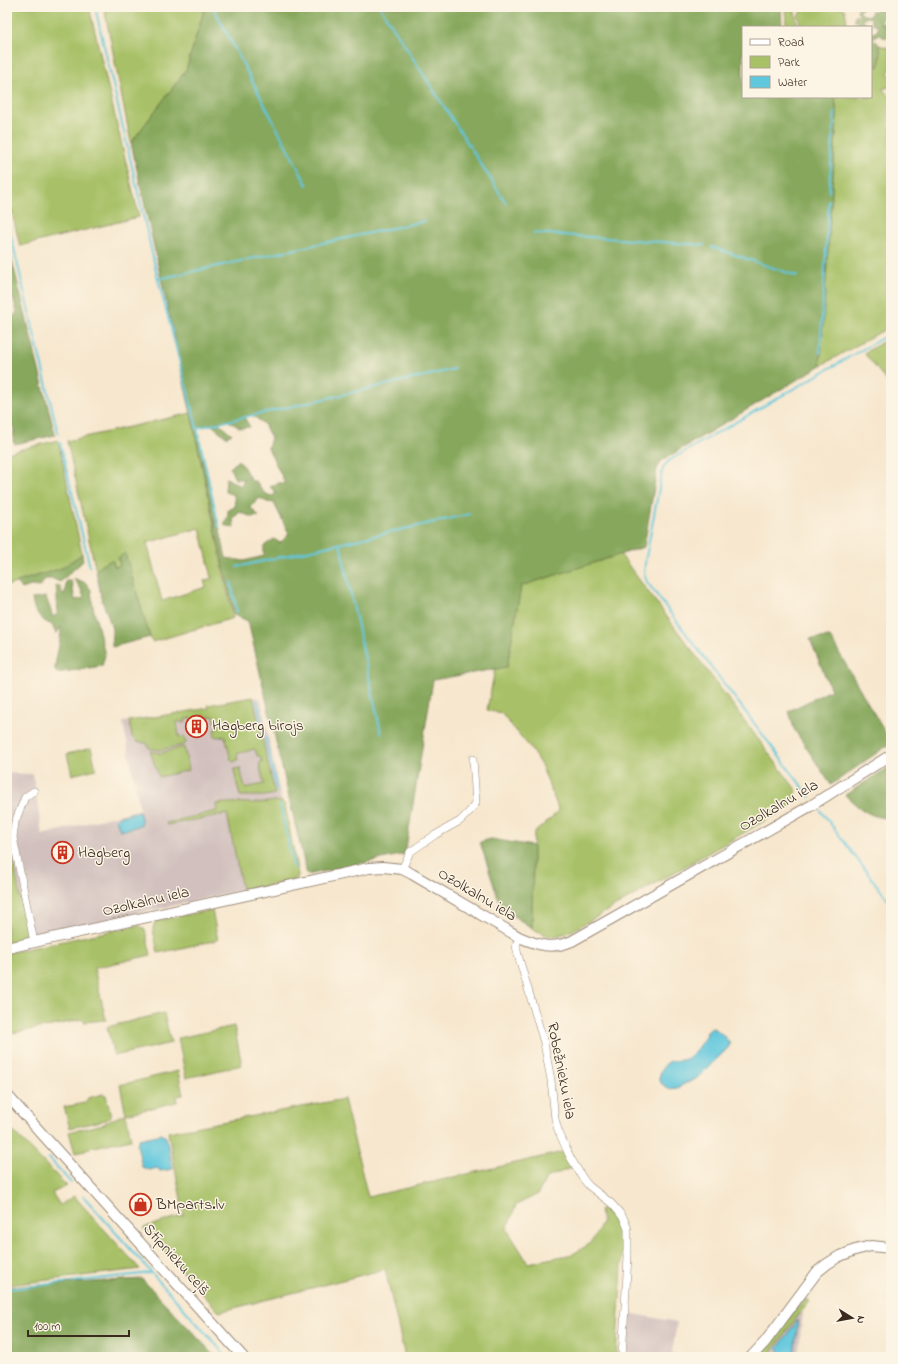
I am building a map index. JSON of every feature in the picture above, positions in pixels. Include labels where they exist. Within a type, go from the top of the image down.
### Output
[{"type":"street","name":"Ozolkalnu iela","points":[[7,948],[369,868],[383,867],[402,869],[519,937],[540,945],[562,945],[572,941],[812,805],[891,755]]},
{"type":"street","points":[[402,869],[410,852],[435,835],[460,821],[476,803],[473,759]]},
{"type":"street","points":[[34,791],[25,797],[15,822],[13,837],[34,942]]},
{"type":"street","name":"Robežnieku iela","points":[[519,937],[516,946],[544,1044],[551,1080],[555,1120],[558,1130],[570,1157],[584,1180],[589,1186],[611,1203],[624,1219],[628,1229],[628,1256],[622,1357]]},
{"type":"street","name":"Stīpnieku ceļš","points":[[7,1095],[243,1357]]},
{"type":"street","points":[[751,1357],[766,1342],[817,1272],[827,1264],[846,1253],[871,1246],[891,1248]]},
{"type":"shaded area","points":[[253,697],[259,698],[261,701],[297,877],[28,939],[10,839],[7,838],[7,773],[33,774],[42,835],[140,809],[123,722],[209,708],[208,705]]},
{"type":"shaded area","points":[[799,1303],[803,1311],[798,1357],[757,1357]]},
{"type":"shaded area","points":[[628,1313],[677,1322],[672,1353],[679,1355],[680,1357],[627,1357]]},
{"type":"green space","points":[[7,7],[89,7],[139,217],[20,246],[7,192]]},
{"type":"green space","points":[[104,7],[205,7],[186,70],[131,143]]},
{"type":"green space","points":[[205,7],[781,7],[782,26],[742,26],[742,98],[835,98],[837,116],[820,366],[661,461],[657,469],[644,547],[521,586],[507,667],[433,680],[405,854],[307,875],[248,621],[234,615],[131,143],[186,70]],"holes":[[[252,415],[264,424],[271,438],[268,448],[285,483],[279,483],[270,487],[276,492],[273,496],[267,494],[261,489],[256,481],[252,481],[238,460],[230,468],[235,479],[244,479],[241,486],[226,478],[225,492],[234,495],[235,507],[228,510],[228,516],[224,525],[234,528],[233,518],[240,512],[251,517],[259,516],[250,507],[260,498],[267,502],[274,503],[289,534],[280,543],[274,539],[264,546],[264,556],[244,561],[226,558],[197,428],[212,425],[226,437],[232,434],[218,423],[229,421],[240,428],[250,427],[244,417]]]},
{"type":"green space","points":[[785,7],[794,7],[798,26],[786,26]]},
{"type":"green space","points":[[805,7],[829,7],[831,9],[833,7],[841,7],[845,10],[847,22],[844,26],[801,26],[798,15]]},
{"type":"green space","points":[[860,7],[863,8],[860,11],[861,14],[868,16],[872,14],[871,11],[883,9],[884,17],[880,24],[886,23],[886,27],[890,27],[891,31],[886,38],[881,36],[880,33],[874,37],[872,42],[872,33],[877,31],[878,27],[872,23],[871,18],[868,17],[862,19],[862,21],[866,22],[865,24],[862,24],[862,26],[857,26],[859,22],[855,22],[855,15],[859,17],[861,16],[858,14],[857,9]]},
{"type":"green space","points":[[876,41],[881,53],[878,67],[872,66],[872,43]]},
{"type":"green space","points":[[879,45],[889,48],[891,58],[891,65],[888,75],[891,76],[890,87],[882,89],[891,97],[891,326],[820,366],[837,116],[835,98],[872,98],[872,66],[880,52]]},
{"type":"green space","points":[[7,240],[55,435],[15,444],[13,442],[14,429],[7,414],[7,345],[11,340],[7,337],[7,324],[17,312],[7,277]]},
{"type":"green space","points":[[891,337],[891,384],[890,385],[864,353]]},
{"type":"green space","points":[[191,413],[233,618],[152,642],[121,565],[115,567],[112,560],[101,565],[96,571],[67,441]],"holes":[[[200,528],[212,578],[204,581],[206,587],[162,601],[147,543]]]},
{"type":"green space","points":[[58,440],[82,554],[62,568],[7,586],[7,453]]},
{"type":"green space","points":[[125,553],[150,637],[112,647],[112,629],[102,601],[96,571],[101,565],[112,560],[115,567],[120,565],[118,558]]},
{"type":"green space","points":[[82,554],[83,561],[60,582],[53,579],[45,579],[39,587],[31,586],[22,589],[17,582],[62,568]]},
{"type":"green space","points":[[620,554],[797,791],[789,807],[570,932],[554,937],[543,934],[532,928],[533,846],[534,833],[559,811],[542,767],[529,746],[501,713],[487,710],[495,669],[507,666],[521,586]]},
{"type":"green space","points":[[73,578],[86,583],[91,590],[93,607],[105,655],[102,666],[57,673],[55,669],[61,627],[56,634],[52,625],[44,621],[35,611],[32,599],[46,597],[53,617],[58,613],[56,585],[60,586],[62,593],[65,595],[66,581],[71,580],[75,600],[84,598],[81,589]]},
{"type":"green space","points":[[830,637],[891,743],[831,785],[794,729],[789,711],[831,690],[810,639]]},
{"type":"green space","points":[[253,697],[275,794],[265,796],[240,796],[234,771],[235,769],[240,768],[245,788],[264,784],[259,763],[262,762],[260,756],[257,756],[255,749],[237,754],[238,760],[233,762],[231,760],[225,736],[215,736],[214,730],[217,729],[214,716],[198,716],[198,719],[185,719],[186,722],[177,722],[179,737],[184,736],[186,743],[184,745],[159,750],[149,748],[147,743],[137,742],[132,737],[129,721],[209,708],[208,705]]},
{"type":"green space","points":[[184,747],[189,770],[159,777],[150,751],[160,753]]},
{"type":"green space","points":[[91,748],[96,769],[72,775],[67,754]]},
{"type":"green space","points":[[891,766],[891,818],[871,815],[845,795]]},
{"type":"green space","points":[[275,801],[282,802],[285,805],[298,875],[294,880],[248,890],[242,889],[227,814],[167,825],[166,823],[217,811],[216,804],[260,803]]},
{"type":"green space","points":[[7,838],[9,838],[28,939],[7,943]]},
{"type":"green space","points":[[491,839],[533,846],[532,928],[501,908],[480,842]]},
{"type":"green space","points":[[212,910],[218,940],[158,953],[153,929],[155,921]]},
{"type":"green space","points":[[139,925],[145,930],[151,955],[94,968],[106,1020],[84,1022],[82,1019],[7,1034],[7,953]]},
{"type":"green space","points":[[164,1013],[171,1043],[114,1056],[107,1027]]},
{"type":"green space","points":[[234,1026],[242,1065],[186,1078],[178,1038]]},
{"type":"green space","points":[[178,1071],[183,1095],[177,1096],[177,1102],[126,1114],[120,1085]]},
{"type":"green space","points":[[103,1094],[106,1095],[111,1117],[106,1120],[70,1128],[64,1107],[85,1103],[88,1098]]},
{"type":"green space","points":[[344,1099],[368,1197],[563,1152],[571,1168],[546,1178],[538,1194],[516,1205],[507,1229],[528,1263],[573,1254],[591,1243],[602,1223],[600,1210],[607,1206],[614,1213],[622,1227],[624,1237],[616,1357],[405,1357],[385,1269],[219,1312],[143,1228],[184,1215],[168,1132]]},
{"type":"green space","points":[[126,1114],[131,1139],[85,1149],[85,1151],[75,1153],[69,1132],[104,1124]]},
{"type":"green space","points":[[13,1131],[67,1186],[52,1193],[60,1205],[74,1196],[140,1269],[7,1285],[7,1134]]},
{"type":"green space","points":[[142,1279],[216,1357],[7,1357],[7,1287]]},
{"type":"green space","points":[[805,1299],[809,1301],[768,1357],[761,1357],[763,1352]]},
{"type":"water","points":[[137,812],[140,813],[142,824],[121,831],[116,819],[118,817]]},
{"type":"water","points":[[712,1028],[719,1032],[730,1044],[728,1048],[696,1079],[677,1088],[668,1089],[659,1081],[661,1071],[664,1066],[672,1061],[688,1058],[707,1035],[706,1033]]},
{"type":"water","points":[[162,1134],[166,1137],[173,1169],[160,1171],[157,1168],[149,1170],[142,1167],[137,1144],[139,1139]]},
{"type":"water","points":[[798,1320],[794,1357],[786,1357],[777,1349]]},
{"type":"waterway","points":[[95,7],[158,279],[197,428],[219,527]]},
{"type":"waterway","points":[[213,7],[307,185]]},
{"type":"waterway","points":[[380,7],[506,203]]},
{"type":"waterway","points":[[829,192],[835,112]]},
{"type":"waterway","points":[[820,353],[829,200]]},
{"type":"waterway","points":[[7,220],[58,433]]},
{"type":"waterway","points":[[158,279],[425,221]]},
{"type":"waterway","points":[[534,233],[704,245]]},
{"type":"waterway","points":[[712,247],[797,276]]},
{"type":"waterway","points":[[810,797],[647,582],[644,574],[645,563],[663,467],[670,460],[891,333]]},
{"type":"waterway","points":[[197,428],[455,369]]},
{"type":"waterway","points":[[60,443],[90,567]]},
{"type":"waterway","points":[[237,567],[470,514]]},
{"type":"waterway","points":[[340,544],[381,733]]},
{"type":"waterway","points":[[231,582],[237,612]]},
{"type":"waterway","points":[[257,701],[277,790]]},
{"type":"waterway","points":[[280,805],[294,868]]},
{"type":"waterway","points":[[821,811],[891,904]]},
{"type":"waterway","points":[[49,1158],[71,1183]]},
{"type":"waterway","points":[[83,1196],[227,1357]]},
{"type":"waterway","points":[[7,1289],[151,1273]]},
{"type":"place","name":"Hagberg birojs","points":[[197,726]]},
{"type":"place","name":"Hagberg","points":[[62,853]]},
{"type":"place","name":"BMparts.lv","points":[[140,1205]]}]
